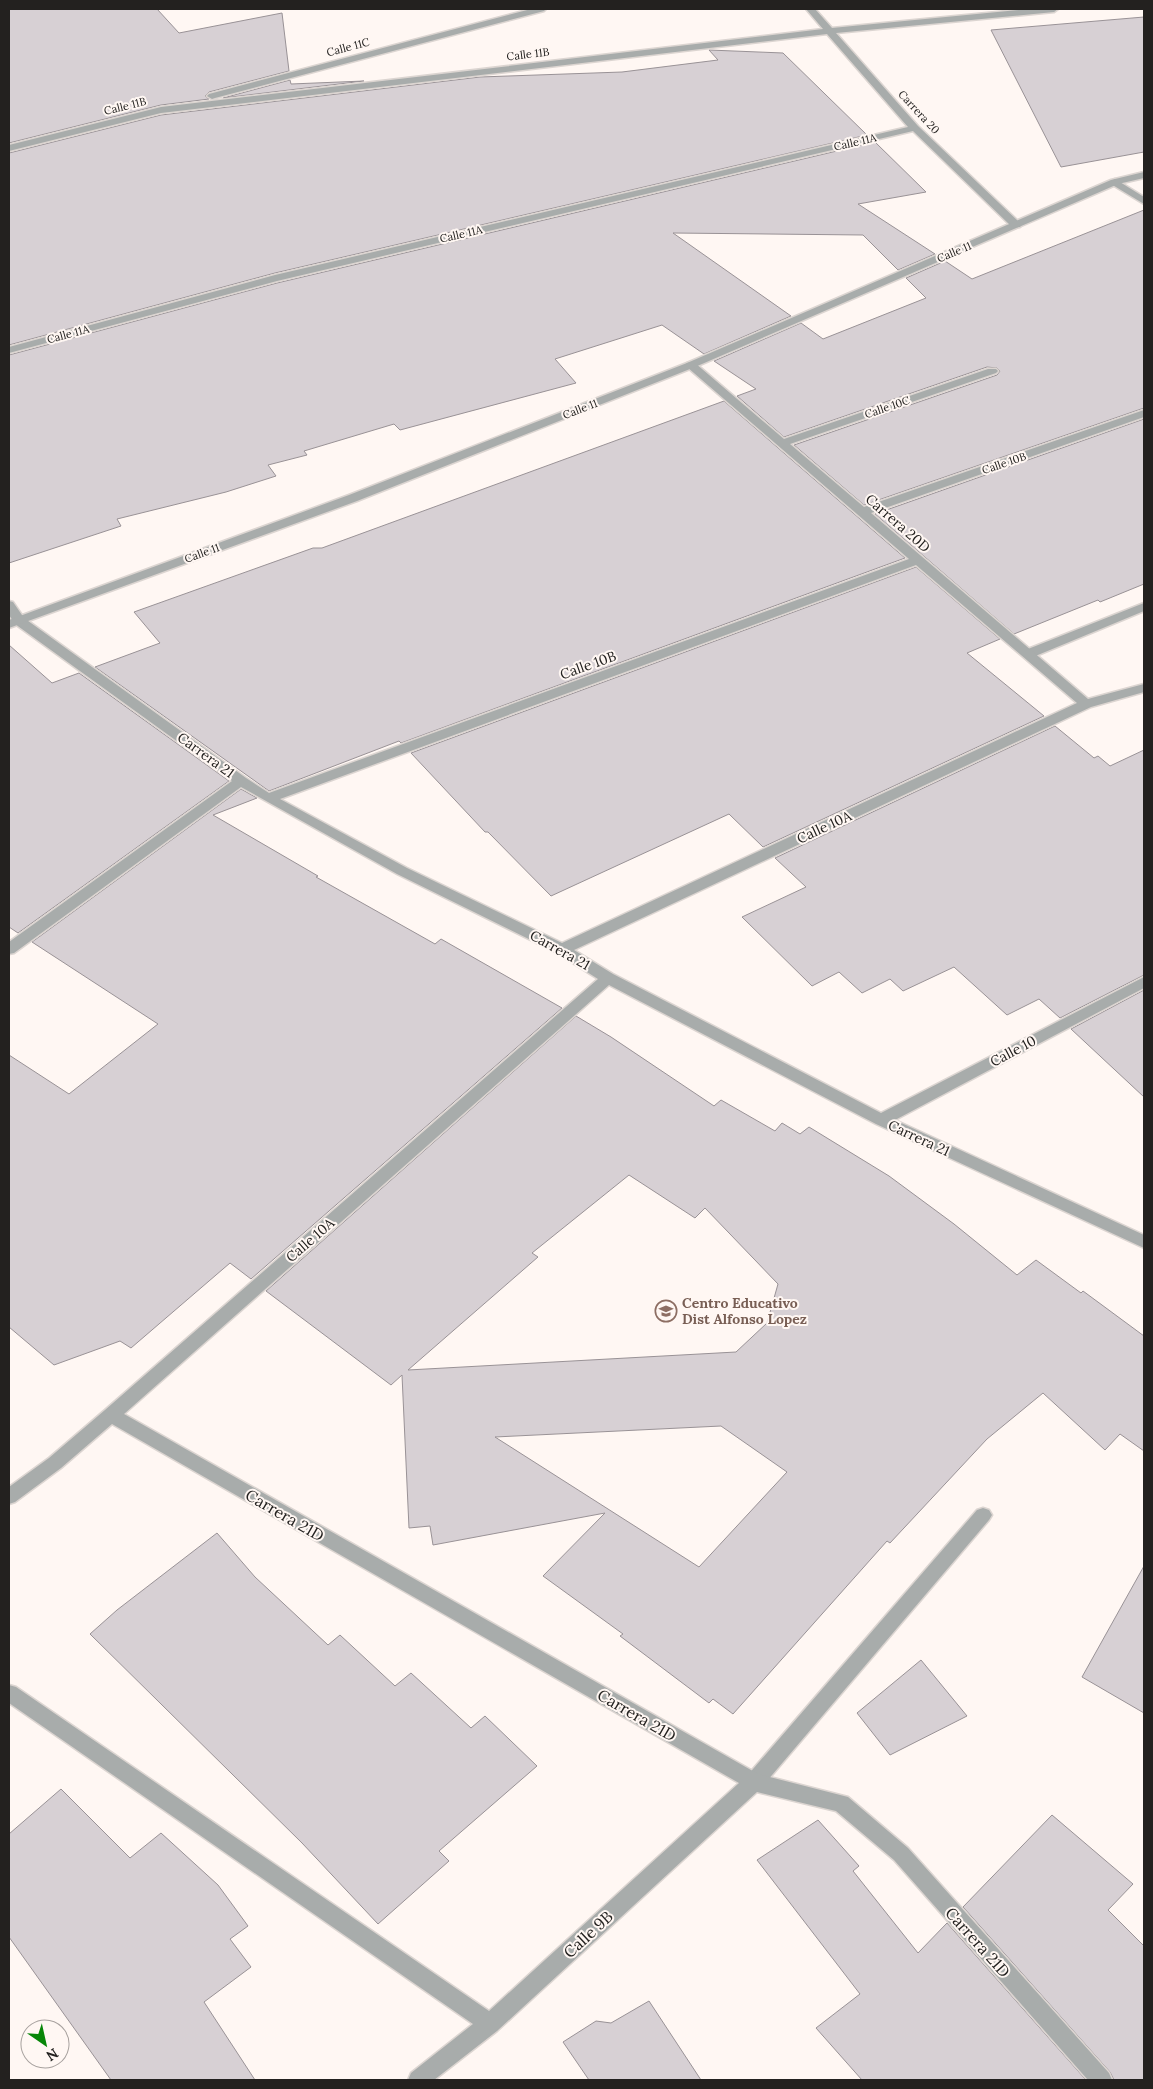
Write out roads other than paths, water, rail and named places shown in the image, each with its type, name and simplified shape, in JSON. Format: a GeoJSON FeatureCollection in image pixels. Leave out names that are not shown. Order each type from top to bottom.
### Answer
{"type":"FeatureCollection","features":[{"type":"Feature","properties":{"kind":"street","name":"Calle 11C"},"geometry":{"type":"LineString","coordinates":[[161,110],[541,9]]}},
{"type":"Feature","properties":{"kind":"street","name":"Carrera 20"},"geometry":{"type":"LineString","coordinates":[[810,9],[916,128],[1016,225]]}},
{"type":"Feature","properties":{"kind":"street","name":"Calle 11B"},"geometry":{"type":"LineString","coordinates":[[9,148],[161,110],[831,31],[1054,9]]}},
{"type":"Feature","properties":{"kind":"street","name":"Calle 11A"},"geometry":{"type":"LineString","coordinates":[[9,350],[275,278],[916,128]]}},
{"type":"Feature","properties":{"kind":"street","name":"Calle 11"},"geometry":{"type":"LineString","coordinates":[[14,622],[352,498],[691,365],[1115,182],[1144,175]]}},
{"type":"Feature","properties":{"kind":"street"},"geometry":{"type":"LineString","coordinates":[[1115,182],[1144,201]]}},
{"type":"Feature","properties":{"kind":"street","name":"Carrera 20D"},"geometry":{"type":"LineString","coordinates":[[691,365],[1086,704]]}},
{"type":"Feature","properties":{"kind":"street","name":"Calle 10C"},"geometry":{"type":"LineString","coordinates":[[782,443],[992,371]]}},
{"type":"Feature","properties":{"kind":"street","name":"Calle 10B"},"geometry":{"type":"LineString","coordinates":[[863,512],[1144,413]]}},
{"type":"Feature","properties":{"kind":"street","name":"Calle 10B"},"geometry":{"type":"LineString","coordinates":[[268,798],[918,560]]}},
{"type":"Feature","properties":{"kind":"street","name":"Carrera 21"},"geometry":{"type":"LineString","coordinates":[[9,605],[14,622],[268,798],[402,871],[562,949],[608,978],[881,1120],[1144,1242]]}},
{"type":"Feature","properties":{"kind":"street"},"geometry":{"type":"LineString","coordinates":[[1028,654],[1144,607]]}},
{"type":"Feature","properties":{"kind":"street","name":"Calle 10A"},"geometry":{"type":"LineString","coordinates":[[562,949],[1086,704],[1144,688]]}},
{"type":"Feature","properties":{"kind":"street"},"geometry":{"type":"LineString","coordinates":[[9,949],[241,781]]}},
{"type":"Feature","properties":{"kind":"street","name":"Calle 10A"},"geometry":{"type":"LineString","coordinates":[[9,1497],[55,1463],[608,978]]}},
{"type":"Feature","properties":{"kind":"street","name":"Calle 10"},"geometry":{"type":"LineString","coordinates":[[881,1120],[1144,982]]}},
{"type":"Feature","properties":{"kind":"street","name":"Carrera 21D"},"geometry":{"type":"LineString","coordinates":[[110,1415],[754,1782],[841,1803],[900,1854],[1102,2080]]}},
{"type":"Feature","properties":{"kind":"street","name":"Calle 9B"},"geometry":{"type":"LineString","coordinates":[[418,2080],[490,2024],[754,1782],[982,1515]]}},
{"type":"Feature","properties":{"kind":"street"},"geometry":{"type":"LineString","coordinates":[[9,1693],[490,2024]]}},
{"type":"Feature","properties":{"kind":"place","name":"Centro Educativo Dist Alfonso Lopez"},"geometry":{"type":"Point","coordinates":[666,1311]}}]}
